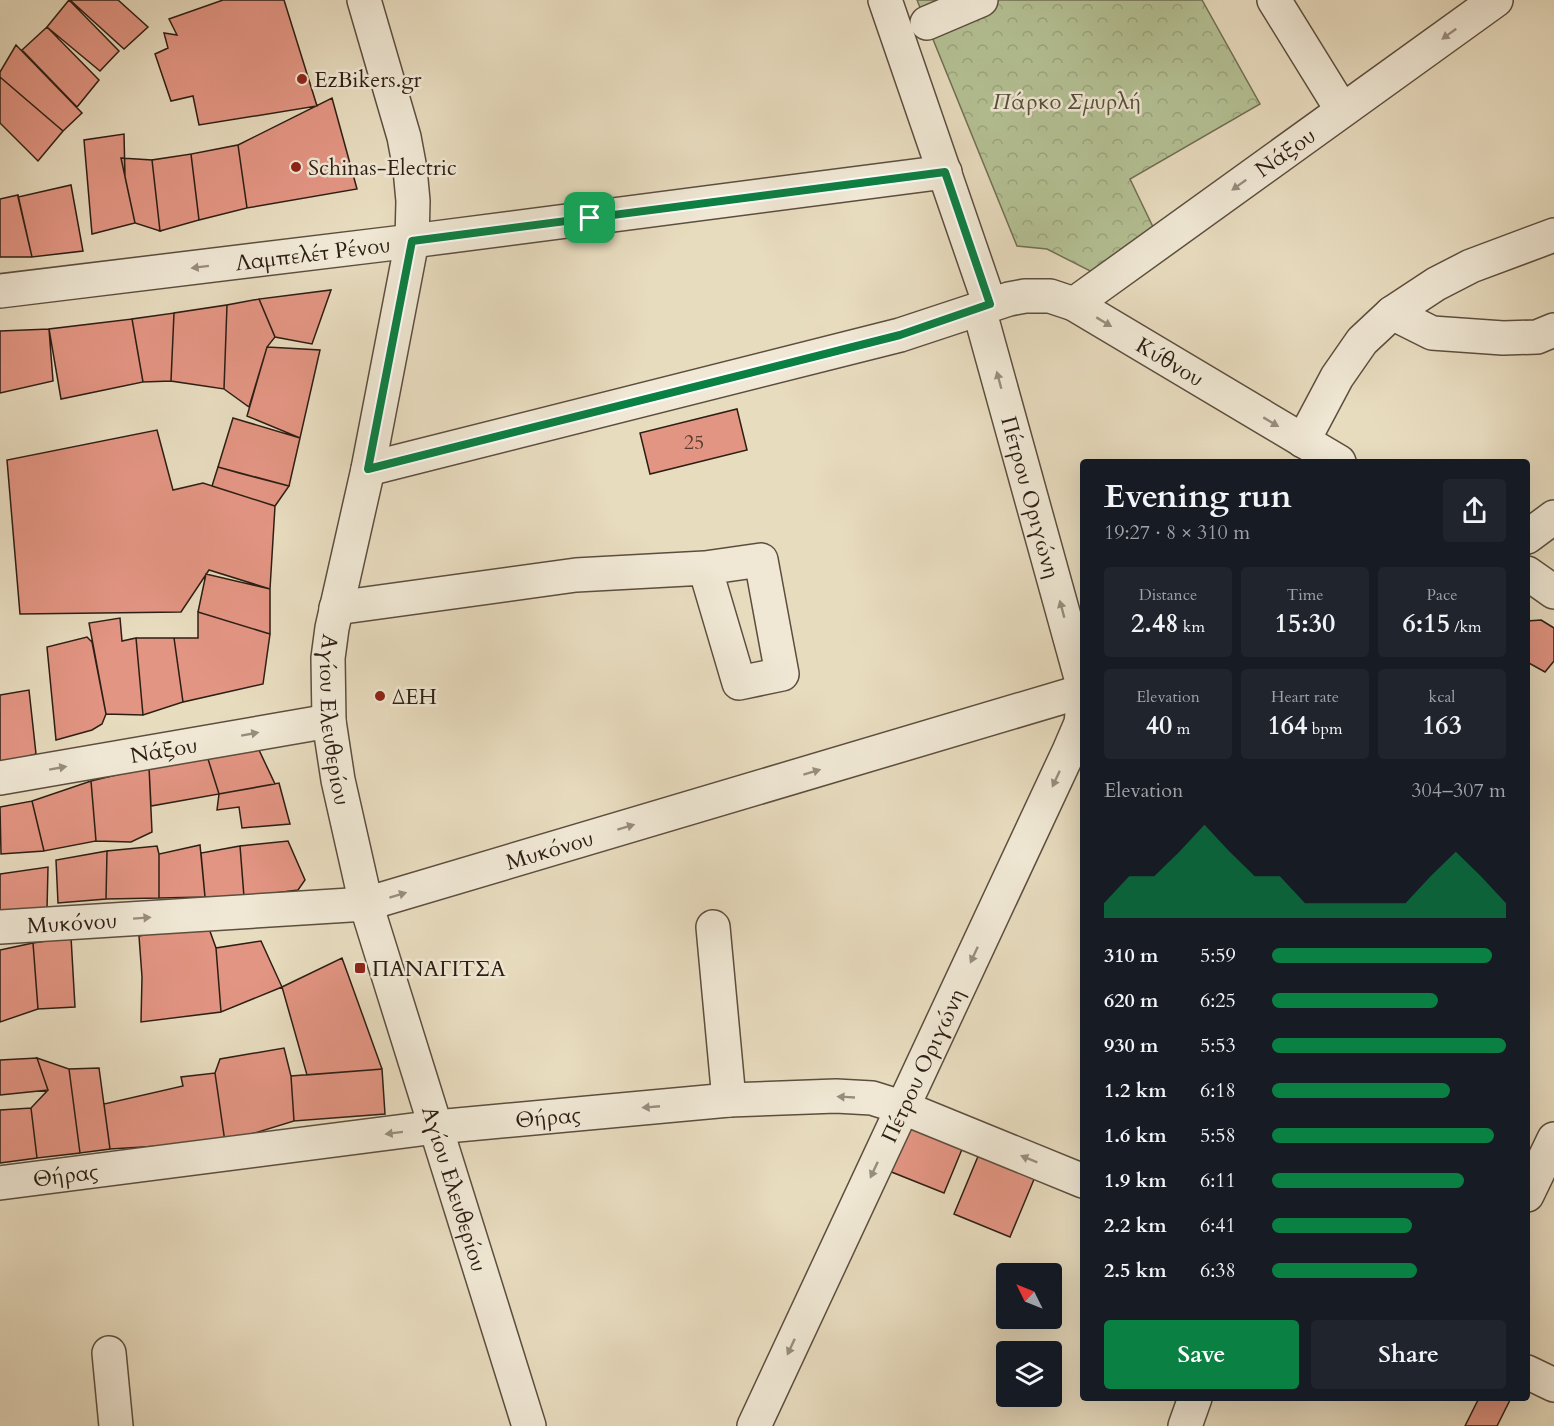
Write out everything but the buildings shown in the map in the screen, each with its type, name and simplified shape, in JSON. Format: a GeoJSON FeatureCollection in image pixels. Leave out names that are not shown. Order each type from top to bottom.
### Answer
{"type":"FeatureCollection","features":[{"type":"Feature","properties":{"kind":"street","name":"Αγίου Ελευθερίου"},"geometry":{"type":"LineString","coordinates":[[364,0],[404,137],[413,201],[412,241],[368,469],[332,628],[328,658],[329,721],[338,780],[366,904],[529,1426]]}},
{"type":"Feature","properties":{"kind":"street","name":"Πέτρου Οριγώνη"},"geometry":{"type":"LineString","coordinates":[[885,0],[945,172],[985,307],[1080,673]]}},
{"type":"Feature","properties":{"kind":"street"},"geometry":{"type":"LineString","coordinates":[[927,23],[981,0]]}},
{"type":"Feature","properties":{"kind":"street"},"geometry":{"type":"LineString","coordinates":[[1274,0],[1342,110]]}},
{"type":"Feature","properties":{"kind":"street","name":"Νάξου"},"geometry":{"type":"LineString","coordinates":[[1074,304],[1496,0]]}},
{"type":"Feature","properties":{"kind":"street","name":"Λαμπελέτ Ρένου"},"geometry":{"type":"LineString","coordinates":[[0,291],[412,241],[945,172]]}},
{"type":"Feature","properties":{"kind":"street"},"geometry":{"type":"LineString","coordinates":[[1303,441],[1337,377],[1362,341],[1392,313],[1437,284],[1471,266],[1554,236]]}},
{"type":"Feature","properties":{"kind":"street","name":"Κύθνου"},"geometry":{"type":"LineString","coordinates":[[985,307],[1009,299],[1033,295],[1050,296],[1074,304],[1334,459]]}},
{"type":"Feature","properties":{"kind":"street"},"geometry":{"type":"LineString","coordinates":[[368,469],[900,335],[985,307]]}},
{"type":"Feature","properties":{"kind":"street"},"geometry":{"type":"LineString","coordinates":[[1392,313],[1432,333],[1503,338],[1537,337],[1554,330]]}},
{"type":"Feature","properties":{"kind":"street"},"geometry":{"type":"LineString","coordinates":[[1530,535],[1554,517]]}},
{"type":"Feature","properties":{"kind":"street"},"geometry":{"type":"LineString","coordinates":[[336,608],[576,575],[705,568]]}},
{"type":"Feature","properties":{"kind":"street"},"geometry":{"type":"LineString","coordinates":[[1530,575],[1554,592]]}},
{"type":"Feature","properties":{"kind":"street","name":"Μυκόνου"},"geometry":{"type":"LineString","coordinates":[[0,927],[366,904],[1080,692]]}},
{"type":"Feature","properties":{"kind":"street","name":"Νάξου"},"geometry":{"type":"LineString","coordinates":[[0,778],[329,721]]}},
{"type":"Feature","properties":{"kind":"street","name":"Πέτρου Οριγώνη"},"geometry":{"type":"LineString","coordinates":[[754,1426],[1080,725]]}},
{"type":"Feature","properties":{"kind":"street"},"geometry":{"type":"LineString","coordinates":[[713,927],[729,1100]]}},
{"type":"Feature","properties":{"kind":"street","name":"Θήρας"},"geometry":{"type":"LineString","coordinates":[[0,1183],[436,1127],[729,1100],[836,1096],[872,1098],[904,1107],[1080,1180]]}},
{"type":"Feature","properties":{"kind":"street"},"geometry":{"type":"LineString","coordinates":[[1530,1189],[1554,1139]]}},
{"type":"Feature","properties":{"kind":"street"},"geometry":{"type":"LineString","coordinates":[[109,1353],[116,1426]]}},
{"type":"Feature","properties":{"kind":"street"},"geometry":{"type":"LineString","coordinates":[[1530,1373],[1554,1385]]}},
{"type":"Feature","properties":{"kind":"street"},"geometry":{"type":"LineString","coordinates":[[1185,1426],[1194,1401]]}},
{"type":"Feature","properties":{"kind":"green space","name":"Πάρκο Σµυρλή"},"geometry":{"type":"Polygon","coordinates":[[[917,0],[1202,0],[1260,104],[1130,179],[1154,229],[1092,272],[1047,249],[1017,246],[917,0]]]}},
{"type":"Feature","properties":{"kind":"place","name":"EzBikers.gr"},"geometry":{"type":"Point","coordinates":[302,79]}},
{"type":"Feature","properties":{"kind":"place","name":"Schinas-Electric"},"geometry":{"type":"Point","coordinates":[296,167]}},
{"type":"Feature","properties":{"kind":"place","name":"ΔΕΗ"},"geometry":{"type":"Point","coordinates":[380,696]}},
{"type":"Feature","properties":{"kind":"place","name":"ΠΑΝΑΓΙΤΣΑ"},"geometry":{"type":"Point","coordinates":[360,968]}},
{"type":"Feature","properties":{"kind":"route"},"geometry":{"type":"LineString","coordinates":[[945,172],[990,304],[900,335],[368,469],[412,241],[590,218],[945,172]]}}]}
